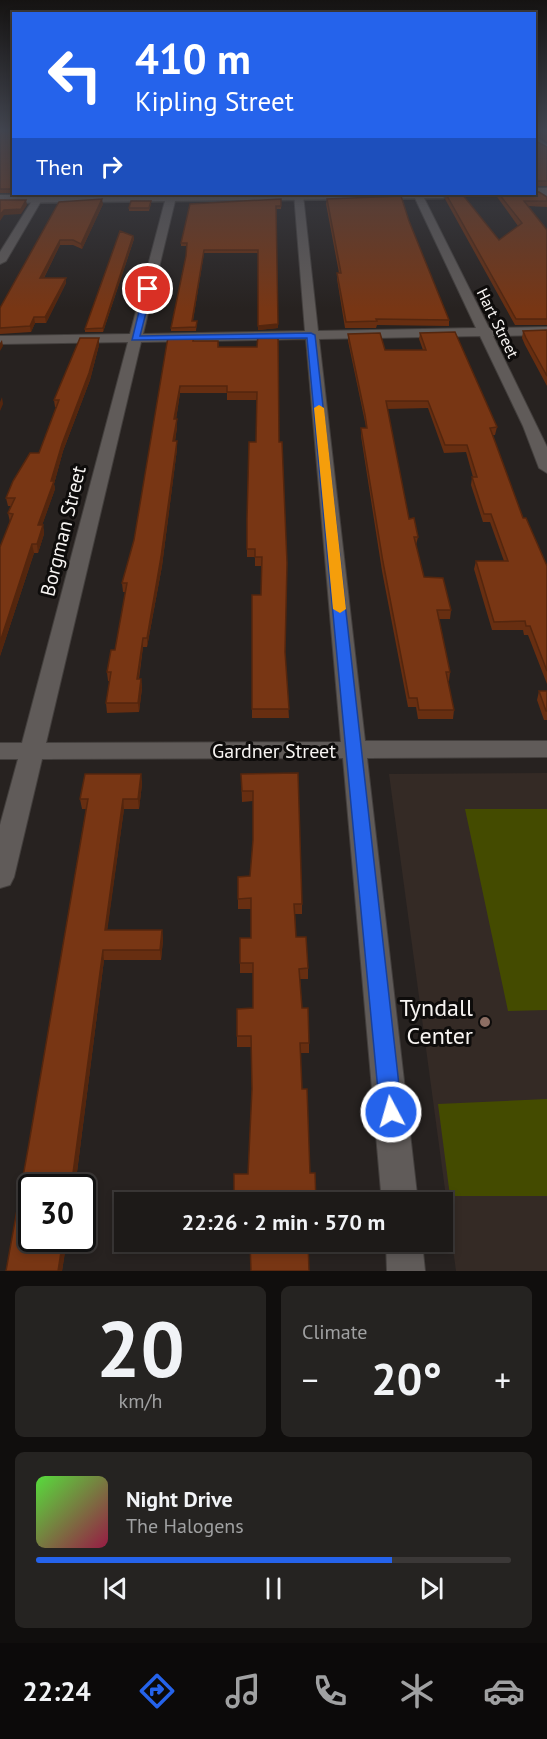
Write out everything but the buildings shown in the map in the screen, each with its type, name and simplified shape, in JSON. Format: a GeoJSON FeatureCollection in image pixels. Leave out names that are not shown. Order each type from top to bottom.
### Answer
{"type":"FeatureCollection","features":[{"type":"Feature","properties":{"kind":"main road"},"geometry":{"type":"LineString","coordinates":[[0,199],[64,196],[298,195]]}},
{"type":"Feature","properties":{"kind":"street"},"geometry":{"type":"LineString","coordinates":[[298,195],[399,1192]]}},
{"type":"Feature","properties":{"kind":"street","name":"Hart Street"},"geometry":{"type":"LineString","coordinates":[[417,195],[538,440],[547,468]]}},
{"type":"Feature","properties":{"kind":"street","name":"Borgman Street"},"geometry":{"type":"LineString","coordinates":[[0,877],[171,197]]}},
{"type":"Feature","properties":{"kind":"street"},"geometry":{"type":"LineString","coordinates":[[0,261],[38,198]]}},
{"type":"Feature","properties":{"kind":"street"},"geometry":{"type":"LineString","coordinates":[[0,340],[547,332]]}},
{"type":"Feature","properties":{"kind":"street","name":"Gardner Street"},"geometry":{"type":"LineString","coordinates":[[0,751],[547,749]]}},
{"type":"Feature","properties":{"kind":"street"},"geometry":{"type":"LineString","coordinates":[[405,1252],[406,1271]]}},
{"type":"Feature","properties":{"kind":"shaded area","name":"Tyndall Center"},"geometry":{"type":"Polygon","coordinates":[[[547,773],[547,1271],[456,1271],[453,1249],[453,1192],[445,1192],[389,774],[547,773]]]}},
{"type":"Feature","properties":{"kind":"green space"},"geometry":{"type":"Polygon","coordinates":[[[465,809],[547,809],[547,1010],[508,1011],[465,809]]]}},
{"type":"Feature","properties":{"kind":"green space"},"geometry":{"type":"Polygon","coordinates":[[[547,1099],[547,1196],[453,1196],[453,1192],[449,1192],[438,1104],[547,1099]]]}},
{"type":"Feature","properties":{"kind":"slow traffic"},"geometry":{"type":"LineString","coordinates":[[319,408],[340,609]]}},
{"type":"Feature","properties":{"kind":"place","name":"Tyndall Center"},"geometry":{"type":"Point","coordinates":[485,1022]}},
{"type":"Feature","properties":{"kind":"route"},"geometry":{"type":"LineString","coordinates":[[148,289],[135,338],[311,335],[391,1112]]}}]}
